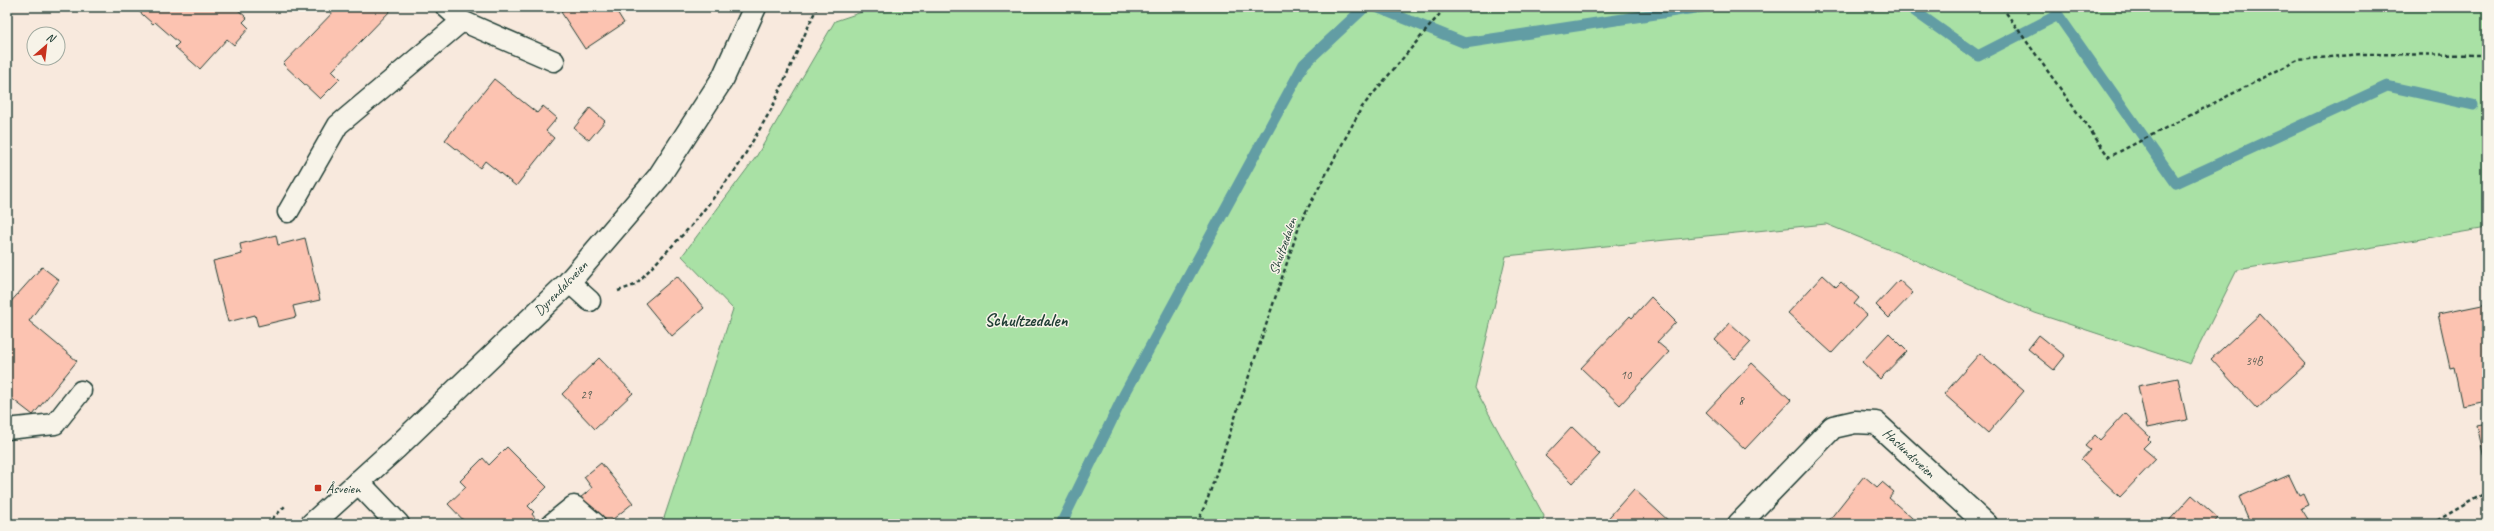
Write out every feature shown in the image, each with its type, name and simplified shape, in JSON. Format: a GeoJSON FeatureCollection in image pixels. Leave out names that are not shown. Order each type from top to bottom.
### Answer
{"type":"FeatureCollection","features":[{"type":"Feature","properties":{"kind":"main road","name":"Dyrendalsveien"},"geometry":{"type":"LineString","coordinates":[[312,524],[569,282],[658,178],[723,78],[755,7]]}},
{"type":"Feature","properties":{"kind":"main road","name":"Haslundsveien"},"geometry":{"type":"LineString","coordinates":[[1739,524],[1833,427],[1855,422],[1876,423],[1986,524]]}},
{"type":"Feature","properties":{"kind":"main road"},"geometry":{"type":"LineString","coordinates":[[358,482],[398,524]]}},
{"type":"Feature","properties":{"kind":"main road"},"geometry":{"type":"LineString","coordinates":[[553,524],[574,507],[594,524]]}},
{"type":"Feature","properties":{"kind":"lane"},"geometry":{"type":"LineString","coordinates":[[446,7],[462,21],[554,61]]}},
{"type":"Feature","properties":{"kind":"lane"},"geometry":{"type":"LineString","coordinates":[[288,212],[338,125],[462,21]]}},
{"type":"Feature","properties":{"kind":"lane"},"geometry":{"type":"LineString","coordinates":[[569,282],[590,300]]}},
{"type":"Feature","properties":{"kind":"lane"},"geometry":{"type":"LineString","coordinates":[[7,429],[55,424],[81,391]]}},
{"type":"Feature","properties":{"kind":"path"},"geometry":{"type":"LineString","coordinates":[[590,300],[635,285],[692,226],[737,168],[772,108],[817,7]]}},
{"type":"Feature","properties":{"kind":"path","name":"Shultzedalen"},"geometry":{"type":"LineString","coordinates":[[1197,524],[1208,498],[1301,221],[1362,107],[1444,9],[1448,7]]}},
{"type":"Feature","properties":{"kind":"path"},"geometry":{"type":"LineString","coordinates":[[2002,7],[2109,157],[2298,60],[2362,54],[2487,55]]}},
{"type":"Feature","properties":{"kind":"path"},"geometry":{"type":"LineString","coordinates":[[2431,524],[2487,492]]}},
{"type":"Feature","properties":{"kind":"green space"},"geometry":{"type":"Polygon","coordinates":[[[877,7],[2487,7],[2487,228],[2237,270],[2190,364],[2035,313],[1912,259],[1826,224],[1506,256],[1475,388],[1544,516],[1542,524],[662,524],[733,309],[682,256],[756,157],[835,21],[877,7]]]}},
{"type":"Feature","properties":{"kind":"building"},"geometry":{"type":"Polygon","coordinates":[[[134,7],[235,7],[247,18],[243,22],[249,28],[234,45],[227,39],[200,69],[175,47],[179,43],[155,22],[153,24],[134,7]]]}},
{"type":"Feature","properties":{"kind":"building"},"geometry":{"type":"Polygon","coordinates":[[[338,7],[394,7],[332,71],[340,79],[320,99],[283,64],[338,7]]]}},
{"type":"Feature","properties":{"kind":"building"},"geometry":{"type":"Polygon","coordinates":[[[568,7],[614,7],[624,23],[585,49],[561,12],[568,7]]]}},
{"type":"Feature","properties":{"kind":"building"},"geometry":{"type":"Polygon","coordinates":[[[494,79],[537,113],[543,106],[557,118],[546,131],[554,138],[516,186],[485,161],[480,168],[445,140],[494,79]]]}},
{"type":"Feature","properties":{"kind":"building"},"geometry":{"type":"Polygon","coordinates":[[[590,108],[605,121],[589,140],[574,128],[590,108]]]}},
{"type":"Feature","properties":{"kind":"building"},"geometry":{"type":"Polygon","coordinates":[[[276,235],[278,245],[305,238],[320,300],[293,306],[296,317],[258,326],[255,315],[228,322],[213,261],[242,254],[240,244],[276,235]]]}},
{"type":"Feature","properties":{"kind":"building"},"geometry":{"type":"Polygon","coordinates":[[[42,267],[59,280],[29,321],[77,361],[33,415],[11,398],[7,403],[7,306],[42,267]]]}},
{"type":"Feature","properties":{"kind":"building"},"geometry":{"type":"Polygon","coordinates":[[[1823,275],[1836,287],[1841,282],[1859,298],[1854,304],[1867,315],[1832,353],[1788,313],[1823,275]]]}},
{"type":"Feature","properties":{"kind":"building"},"geometry":{"type":"Polygon","coordinates":[[[677,276],[704,308],[672,336],[645,303],[677,276]]]}},
{"type":"Feature","properties":{"kind":"building"},"geometry":{"type":"Polygon","coordinates":[[[1899,280],[1913,293],[1889,318],[1876,305],[1899,280]]]}},
{"type":"Feature","properties":{"kind":"building"},"geometry":{"type":"Polygon","coordinates":[[[1651,297],[1676,322],[1657,342],[1669,352],[1620,405],[1581,368],[1630,316],[1632,318],[1651,297]]]}},
{"type":"Feature","properties":{"kind":"building"},"geometry":{"type":"Polygon","coordinates":[[[2487,304],[2487,401],[2462,406],[2454,367],[2450,368],[2438,314],[2487,304]]]}},
{"type":"Feature","properties":{"kind":"building"},"geometry":{"type":"Polygon","coordinates":[[[2260,314],[2306,364],[2257,409],[2211,359],[2260,314]]]}},
{"type":"Feature","properties":{"kind":"building"},"geometry":{"type":"Polygon","coordinates":[[[1730,323],[1751,342],[1735,359],[1715,340],[1730,323]]]}},
{"type":"Feature","properties":{"kind":"building"},"geometry":{"type":"Polygon","coordinates":[[[1889,333],[1907,351],[1880,379],[1862,362],[1889,333]]]}},
{"type":"Feature","properties":{"kind":"building"},"geometry":{"type":"Polygon","coordinates":[[[2039,335],[2065,356],[2054,370],[2028,349],[2039,335]]]}},
{"type":"Feature","properties":{"kind":"building"},"geometry":{"type":"Polygon","coordinates":[[[1980,353],[2024,391],[1988,433],[1944,394],[1980,353]]]}},
{"type":"Feature","properties":{"kind":"building"},"geometry":{"type":"Polygon","coordinates":[[[599,358],[633,393],[595,429],[562,394],[599,358]]]}},
{"type":"Feature","properties":{"kind":"building"},"geometry":{"type":"Polygon","coordinates":[[[1752,363],[1791,400],[1745,449],[1706,412],[1752,363]]]}},
{"type":"Feature","properties":{"kind":"building"},"geometry":{"type":"Polygon","coordinates":[[[2178,378],[2187,420],[2147,428],[2138,386],[2178,378]]]}},
{"type":"Feature","properties":{"kind":"building"},"geometry":{"type":"Polygon","coordinates":[[[2125,413],[2150,437],[2148,439],[2150,441],[2143,448],[2156,459],[2120,497],[2081,460],[2090,450],[2085,446],[2095,435],[2100,440],[2125,413]]]}},
{"type":"Feature","properties":{"kind":"building"},"geometry":{"type":"Polygon","coordinates":[[[2487,423],[2487,471],[2477,425],[2487,423]]]}},
{"type":"Feature","properties":{"kind":"building"},"geometry":{"type":"Polygon","coordinates":[[[1572,427],[1600,454],[1573,483],[1545,456],[1572,427]]]}},
{"type":"Feature","properties":{"kind":"building"},"geometry":{"type":"Polygon","coordinates":[[[507,447],[547,487],[528,506],[534,512],[532,514],[535,518],[529,524],[467,524],[448,504],[466,487],[460,481],[483,458],[489,465],[507,447]]]}},
{"type":"Feature","properties":{"kind":"building"},"geometry":{"type":"Polygon","coordinates":[[[601,463],[633,503],[607,524],[601,524],[580,498],[592,488],[584,477],[601,463]]]}},
{"type":"Feature","properties":{"kind":"building"},"geometry":{"type":"Polygon","coordinates":[[[2289,475],[2299,496],[2303,494],[2308,505],[2301,508],[2311,524],[2253,524],[2251,519],[2249,520],[2239,497],[2289,475]]]}},
{"type":"Feature","properties":{"kind":"building"},"geometry":{"type":"Polygon","coordinates":[[[1864,476],[1877,487],[1882,482],[1894,492],[1889,498],[1919,524],[1826,524],[1864,476]]]}},
{"type":"Feature","properties":{"kind":"building"},"geometry":{"type":"Polygon","coordinates":[[[1634,489],[1672,524],[1603,524],[1634,489]]]}},
{"type":"Feature","properties":{"kind":"building"},"geometry":{"type":"Polygon","coordinates":[[[2192,495],[2218,518],[2213,524],[2166,524],[2192,495]]]}},
{"type":"Feature","properties":{"kind":"waterway"},"geometry":{"type":"LineString","coordinates":[[1061,524],[1124,395],[1304,64],[1365,7]]}},
{"type":"Feature","properties":{"kind":"waterway"},"geometry":{"type":"LineString","coordinates":[[1376,7],[1465,43],[1702,7]]}},
{"type":"Feature","properties":{"kind":"waterway"},"geometry":{"type":"LineString","coordinates":[[1909,7],[1978,56],[2058,15],[2176,183],[2387,86],[2473,105]]}},
{"type":"Feature","properties":{"kind":"place","name":"Åsveien"},"geometry":{"type":"Point","coordinates":[318,488]}},
{"type":"Feature","properties":{"kind":"district","name":"Schultzedalen"},"geometry":{"type":"Point","coordinates":[1026,320]}}]}
